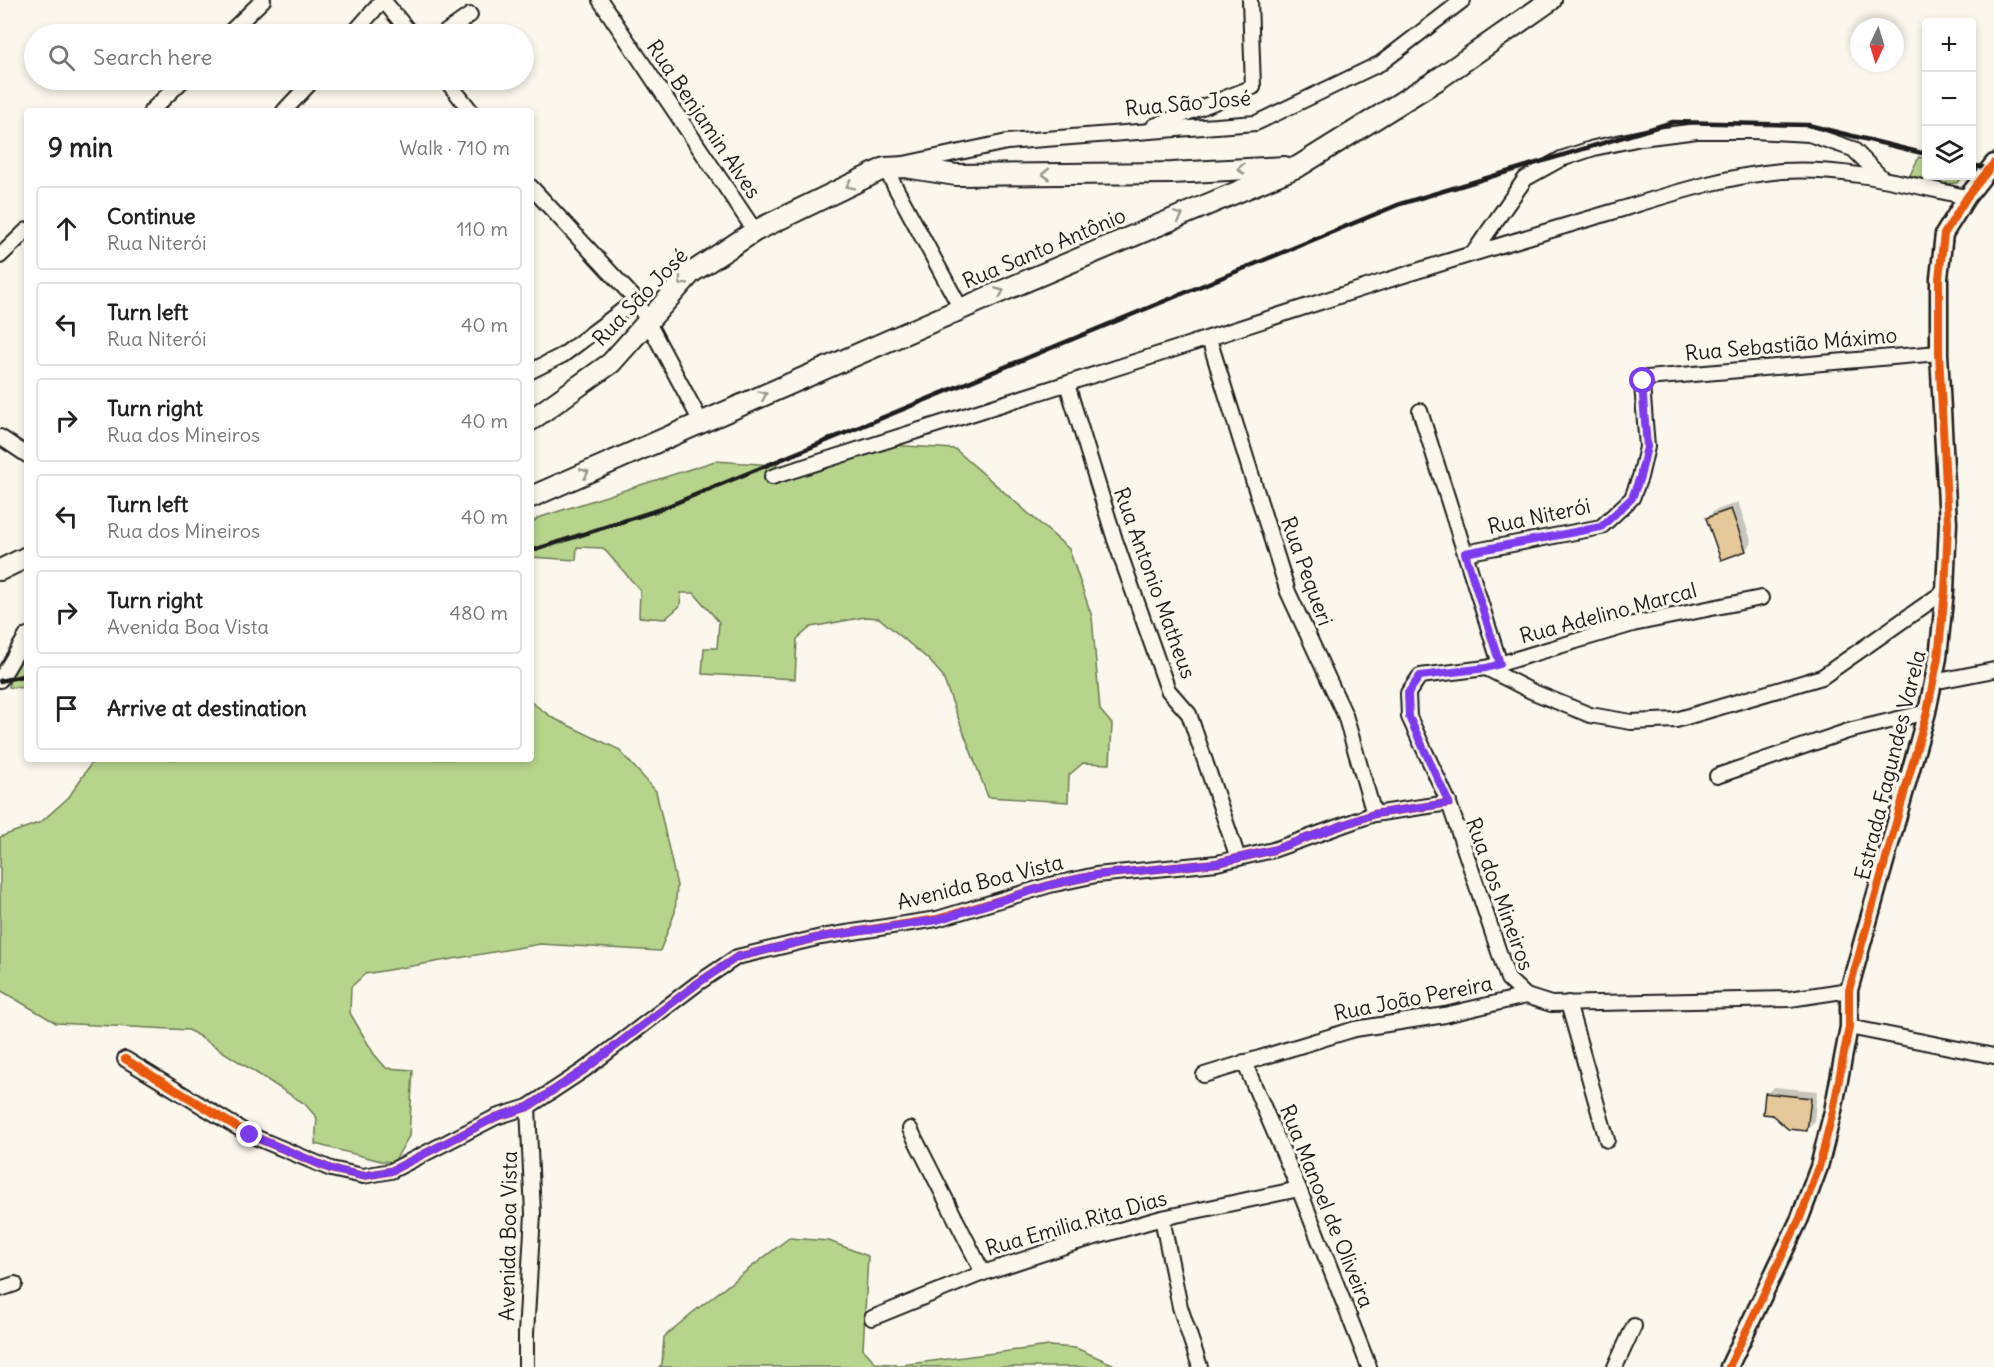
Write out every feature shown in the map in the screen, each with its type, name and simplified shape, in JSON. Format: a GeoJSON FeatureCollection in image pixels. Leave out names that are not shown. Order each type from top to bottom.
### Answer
{"type":"FeatureCollection","features":[{"type":"Feature","properties":{"kind":"main road","name":"Rua Santo Antônio"},"geometry":{"type":"LineString","coordinates":[[534,496],[961,309],[1299,166],[1437,80],[1551,0]]}},
{"type":"Feature","properties":{"kind":"main road","name":"Rua São José"},"geometry":{"type":"LineString","coordinates":[[534,418],[611,363],[691,273],[755,231],[885,168],[905,167],[956,175],[1172,174],[1299,166]]}},
{"type":"Feature","properties":{"kind":"main road"},"geometry":{"type":"LineString","coordinates":[[0,570],[24,558]]}},
{"type":"Feature","properties":{"kind":"street"},"geometry":{"type":"LineString","coordinates":[[238,24],[263,0]]}},
{"type":"Feature","properties":{"kind":"street"},"geometry":{"type":"LineString","coordinates":[[362,24],[383,0],[403,24]]}},
{"type":"Feature","properties":{"kind":"street","name":"Rua Benjamin Alves"},"geometry":{"type":"LineString","coordinates":[[600,0],[755,231]]}},
{"type":"Feature","properties":{"kind":"street"},"geometry":{"type":"LineString","coordinates":[[1140,132],[1253,87],[1250,0]]}},
{"type":"Feature","properties":{"kind":"street","name":"Rua São José"},"geometry":{"type":"LineString","coordinates":[[885,168],[1007,142],[1256,123],[1381,63],[1463,0]]}},
{"type":"Feature","properties":{"kind":"street"},"geometry":{"type":"LineString","coordinates":[[458,24],[470,15]]}},
{"type":"Feature","properties":{"kind":"street"},"geometry":{"type":"LineString","coordinates":[[155,108],[173,90]]}},
{"type":"Feature","properties":{"kind":"street"},"geometry":{"type":"LineString","coordinates":[[287,108],[304,90]]}},
{"type":"Feature","properties":{"kind":"street"},"geometry":{"type":"LineString","coordinates":[[454,90],[469,108]]}},
{"type":"Feature","properties":{"kind":"street"},"geometry":{"type":"LineString","coordinates":[[1474,252],[1525,179],[1561,159],[1594,148],[1641,138],[1697,131],[1752,130],[1809,135],[1853,149],[1883,179]]}},
{"type":"Feature","properties":{"kind":"street","name":"Estrada Fagundes Varela"},"geometry":{"type":"LineString","coordinates":[[1728,1367],[1800,1218],[1819,1167],[1833,1111],[1849,1028],[1849,990],[1927,712],[1938,658],[1946,591],[1948,523],[1939,353],[1939,278],[1944,234],[1967,197],[1994,163]]}},
{"type":"Feature","properties":{"kind":"street"},"geometry":{"type":"LineString","coordinates":[[885,168],[961,309]]}},
{"type":"Feature","properties":{"kind":"street"},"geometry":{"type":"LineString","coordinates":[[772,477],[1209,339],[1474,252],[1721,181],[1782,171],[1834,171],[1967,197]]}},
{"type":"Feature","properties":{"kind":"street"},"geometry":{"type":"LineString","coordinates":[[534,190],[636,300],[701,422]]}},
{"type":"Feature","properties":{"kind":"street"},"geometry":{"type":"LineString","coordinates":[[0,256],[24,233]]}},
{"type":"Feature","properties":{"kind":"street","name":"Rua São José"},"geometry":{"type":"LineString","coordinates":[[534,370],[563,355],[636,300]]}},
{"type":"Feature","properties":{"kind":"street","name":"Rua Pequeri"},"geometry":{"type":"LineString","coordinates":[[1209,339],[1288,592],[1345,714],[1374,814]]}},
{"type":"Feature","properties":{"kind":"street","name":"Rua Sebastião Máximo"},"geometry":{"type":"LineString","coordinates":[[1647,378],[1939,353]]}},
{"type":"Feature","properties":{"kind":"street","name":"Rua Niterói"},"geometry":{"type":"LineString","coordinates":[[1465,553],[1601,527],[1632,498],[1647,447],[1642,385],[1647,378]]}},
{"type":"Feature","properties":{"kind":"street","name":"Rua Antonio Matheus"},"geometry":{"type":"LineString","coordinates":[[1067,384],[1115,540],[1164,679],[1168,690],[1189,714],[1238,858]]}},
{"type":"Feature","properties":{"kind":"street","name":"Rua Niterói"},"geometry":{"type":"LineString","coordinates":[[1420,411],[1465,553],[1493,666]]}},
{"type":"Feature","properties":{"kind":"street"},"geometry":{"type":"LineString","coordinates":[[0,437],[24,453]]}},
{"type":"Feature","properties":{"kind":"street"},"geometry":{"type":"LineString","coordinates":[[1493,666],[1531,691],[1590,715],[1631,722],[1676,720],[1822,677],[1946,591]]}},
{"type":"Feature","properties":{"kind":"street","name":"Rua Adelino Marcal"},"geometry":{"type":"LineString","coordinates":[[1493,666],[1633,624],[1761,598]]}},
{"type":"Feature","properties":{"kind":"street"},"geometry":{"type":"LineString","coordinates":[[0,680],[24,640]]}},
{"type":"Feature","properties":{"kind":"street","name":"Rua dos Mineiros"},"geometry":{"type":"LineString","coordinates":[[1493,666],[1420,676],[1408,693],[1409,717],[1449,803],[1508,979],[1526,996]]}},
{"type":"Feature","properties":{"kind":"street"},"geometry":{"type":"LineString","coordinates":[[1933,682],[1994,670]]}},
{"type":"Feature","properties":{"kind":"street"},"geometry":{"type":"LineString","coordinates":[[1717,776],[1848,731],[1927,712]]}},
{"type":"Feature","properties":{"kind":"street","name":"Avenida Boa Vista"},"geometry":{"type":"LineString","coordinates":[[125,1059],[250,1135],[331,1169],[363,1176],[391,1171],[496,1117],[528,1107],[584,1070],[698,983],[737,957],[821,937],[937,920],[1050,885],[1096,875],[1217,863],[1273,850],[1374,814],[1449,803]]}},
{"type":"Feature","properties":{"kind":"street","name":"Rua João Pereira"},"geometry":{"type":"LineString","coordinates":[[1204,1075],[1355,1029],[1445,1015],[1526,996],[1551,1004],[1790,999],[1849,990]]}},
{"type":"Feature","properties":{"kind":"street"},"geometry":{"type":"LineString","coordinates":[[1568,1003],[1607,1140]]}},
{"type":"Feature","properties":{"kind":"street"},"geometry":{"type":"LineString","coordinates":[[1849,1028],[1994,1056]]}},
{"type":"Feature","properties":{"kind":"street","name":"Rua Manoel de Oliveira"},"geometry":{"type":"LineString","coordinates":[[1244,1062],[1299,1189],[1369,1367]]}},
{"type":"Feature","properties":{"kind":"street","name":"Avenida Boa Vista"},"geometry":{"type":"LineString","coordinates":[[526,1367],[533,1214],[528,1107]]}},
{"type":"Feature","properties":{"kind":"street"},"geometry":{"type":"LineString","coordinates":[[910,1130],[983,1273]]}},
{"type":"Feature","properties":{"kind":"street","name":"Rua Emilia Rita Dias"},"geometry":{"type":"LineString","coordinates":[[872,1318],[983,1273],[1074,1243],[1162,1218],[1299,1189]]}},
{"type":"Feature","properties":{"kind":"street"},"geometry":{"type":"LineString","coordinates":[[1162,1218],[1180,1307],[1200,1367]]}},
{"type":"Feature","properties":{"kind":"street"},"geometry":{"type":"LineString","coordinates":[[0,1288],[15,1284]]}},
{"type":"Feature","properties":{"kind":"street"},"geometry":{"type":"LineString","coordinates":[[1616,1367],[1634,1326]]}},
{"type":"Feature","properties":{"kind":"green space"},"geometry":{"type":"Polygon","coordinates":[[[1919,157],[1922,158],[1922,179],[1910,175],[1919,157]]]}},
{"type":"Feature","properties":{"kind":"green space"},"geometry":{"type":"Polygon","coordinates":[[[1926,180],[1959,180],[1957,183],[1939,184],[1926,180]]]}},
{"type":"Feature","properties":{"kind":"green space"},"geometry":{"type":"Polygon","coordinates":[[[889,445],[955,449],[1069,549],[1092,617],[1100,710],[1112,724],[1110,764],[1083,763],[1069,775],[1068,802],[988,797],[942,675],[929,660],[879,618],[865,617],[811,627],[797,639],[795,679],[702,674],[704,648],[717,648],[719,622],[694,593],[681,593],[680,606],[665,619],[639,617],[640,590],[603,548],[577,547],[576,560],[534,557],[534,521],[538,518],[715,461],[821,468],[889,445]]]}},
{"type":"Feature","properties":{"kind":"green space"},"geometry":{"type":"Polygon","coordinates":[[[24,654],[24,688],[9,687],[10,660],[24,654]]]}},
{"type":"Feature","properties":{"kind":"green space"},"geometry":{"type":"Polygon","coordinates":[[[534,704],[553,718],[618,749],[656,791],[677,886],[675,912],[660,951],[540,944],[365,974],[351,987],[350,1013],[374,1054],[386,1068],[413,1070],[409,1136],[394,1162],[381,1161],[315,1144],[317,1118],[305,1104],[189,1030],[56,1023],[0,990],[0,837],[41,822],[69,797],[92,762],[534,762],[534,704]]]}},
{"type":"Feature","properties":{"kind":"green space"},"geometry":{"type":"Polygon","coordinates":[[[789,1238],[829,1241],[868,1256],[863,1349],[876,1363],[902,1365],[1049,1346],[1076,1348],[1119,1367],[659,1367],[662,1364],[664,1337],[789,1238]]]}},
{"type":"Feature","properties":{"kind":"building"},"geometry":{"type":"Polygon","coordinates":[[[1731,509],[1746,551],[1721,560],[1706,518],[1731,509]]]}},
{"type":"Feature","properties":{"kind":"building"},"geometry":{"type":"Polygon","coordinates":[[[1765,1093],[1811,1098],[1807,1131],[1788,1129],[1772,1115],[1763,1114],[1765,1093]]]}},
{"type":"Feature","properties":{"kind":"railway"},"geometry":{"type":"LineString","coordinates":[[534,550],[661,509],[1400,204],[1673,122],[1808,125],[1922,153]]}},
{"type":"Feature","properties":{"kind":"railway"},"geometry":{"type":"LineString","coordinates":[[1976,166],[1994,170]]}},
{"type":"Feature","properties":{"kind":"railway"},"geometry":{"type":"LineString","coordinates":[[0,681],[24,676]]}},
{"type":"Feature","properties":{"kind":"cycle path"},"geometry":{"type":"LineString","coordinates":[[1729,1367],[1800,1218],[1819,1167],[1833,1111],[1849,1027],[1849,990],[1927,712],[1938,658],[1945,591],[1948,523],[1939,353],[1939,278],[1944,234],[1967,197],[1994,163]]}},
{"type":"Feature","properties":{"kind":"cycle path"},"geometry":{"type":"LineString","coordinates":[[125,1059],[250,1135],[331,1169],[363,1176],[391,1171],[496,1117],[528,1107],[584,1070],[698,983],[737,957],[821,937],[937,919],[1050,885],[1096,875],[1217,863],[1273,850],[1374,814],[1449,803]]}},
{"type":"Feature","properties":{"kind":"route"},"geometry":{"type":"LineString","coordinates":[[250,1135],[331,1169],[363,1176],[391,1171],[496,1117],[528,1107],[584,1070],[698,983],[737,957],[821,937],[937,920],[1050,885],[1096,875],[1217,863],[1273,850],[1374,814],[1449,803],[1409,717],[1408,693],[1420,676],[1486,668],[1500,664],[1465,553],[1601,527],[1632,498],[1647,447],[1643,381]]}}]}
